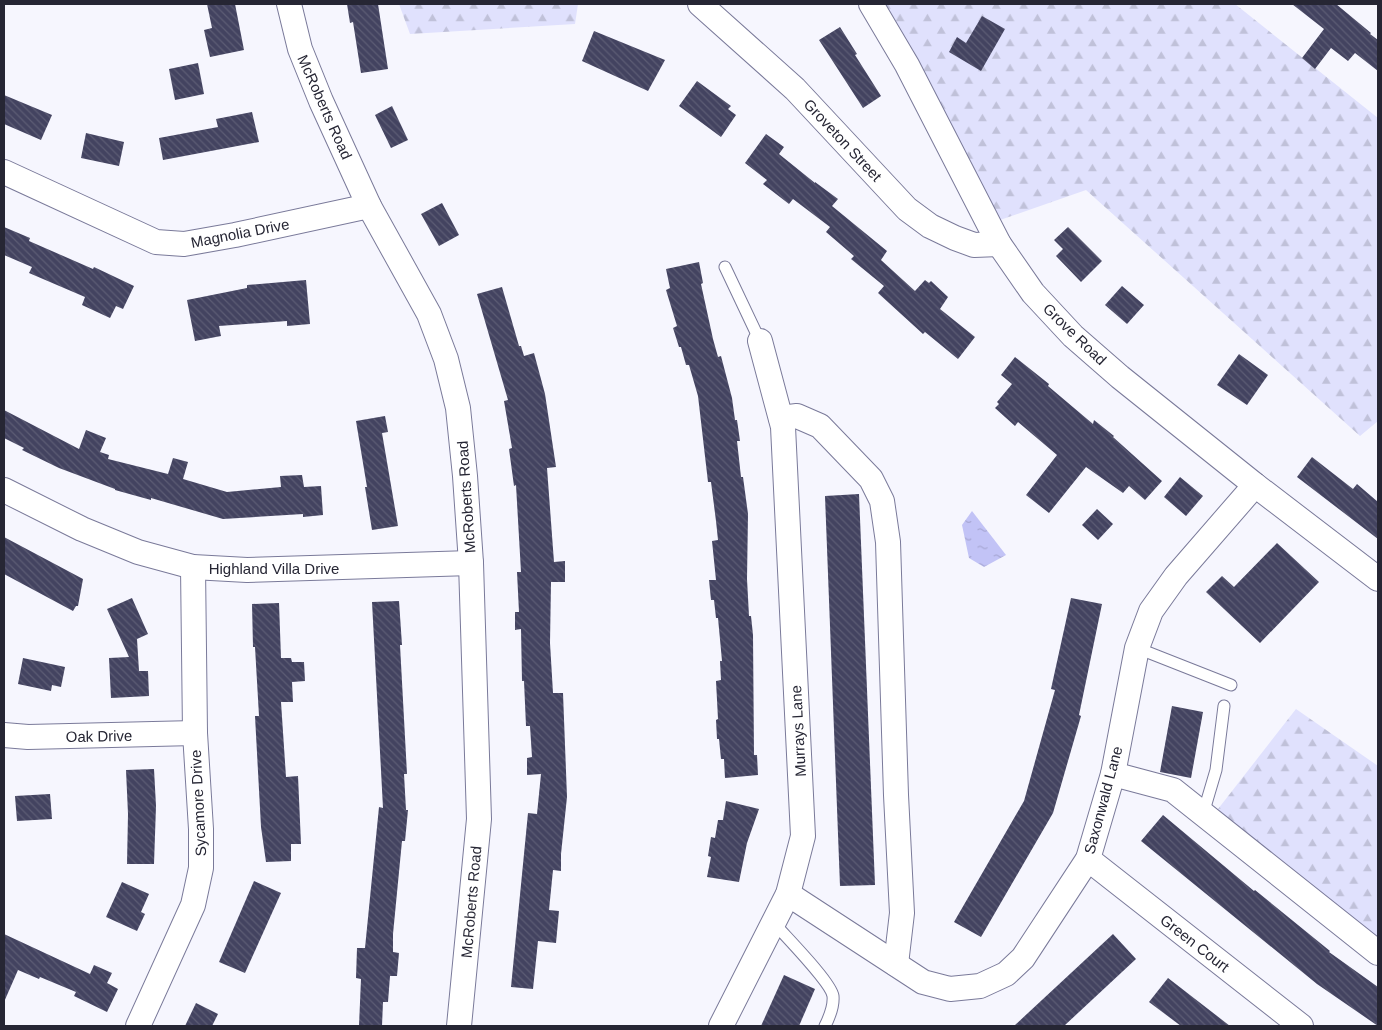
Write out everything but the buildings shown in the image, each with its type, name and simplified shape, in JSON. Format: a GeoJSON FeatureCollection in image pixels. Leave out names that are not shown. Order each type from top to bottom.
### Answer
{"type":"FeatureCollection","features":[{"type":"Feature","properties":{"kind":"street","name":"McRoberts Road"},"geometry":{"type":"LineString","coordinates":[[289,4],[303,58],[321,101],[370,206],[429,314],[446,359],[458,408],[471,563],[479,819],[459,1026]]}},
{"type":"Feature","properties":{"kind":"street","name":"Groveton Street"},"geometry":{"type":"LineString","coordinates":[[700,4],[795,89],[907,209],[930,226],[955,238],[974,245],[1000,244]]}},
{"type":"Feature","properties":{"kind":"street","name":"Grove Road"},"geometry":{"type":"LineString","coordinates":[[871,4],[908,65],[1000,244],[1032,293],[1073,336],[1120,377],[1378,579]]}},
{"type":"Feature","properties":{"kind":"street","name":"Magnolia Drive"},"geometry":{"type":"LineString","coordinates":[[4,172],[156,242],[184,244],[370,206]]}},
{"type":"Feature","properties":{"kind":"street","name":"Murrays Lane"},"geometry":{"type":"LineString","coordinates":[[721,1026],[788,894],[803,836],[783,427],[760,341]]}},
{"type":"Feature","properties":{"kind":"street"},"geometry":{"type":"LineString","coordinates":[[780,418],[797,416],[820,426],[871,480],[882,501],[888,542],[896,795],[902,913],[896,964]]}},
{"type":"Feature","properties":{"kind":"street","name":"Saxonwald Lane"},"geometry":{"type":"LineString","coordinates":[[788,894],[923,982],[950,989],[980,986],[1006,974],[1023,958],[1088,859],[1113,774],[1138,648],[1151,610],[1171,583],[1256,485]]}},
{"type":"Feature","properties":{"kind":"street","name":"Highland Villa Drive"},"geometry":{"type":"LineString","coordinates":[[4,490],[82,529],[138,552],[193,568],[247,570],[471,563]]}},
{"type":"Feature","properties":{"kind":"street","name":"Sycamore Drive"},"geometry":{"type":"LineString","coordinates":[[138,1026],[193,905],[201,868],[201,829],[195,733],[193,568]]}},
{"type":"Feature","properties":{"kind":"street","name":"Oak Drive"},"geometry":{"type":"LineString","coordinates":[[4,735],[28,737],[195,733]]}},
{"type":"Feature","properties":{"kind":"street"},"geometry":{"type":"LineString","coordinates":[[1113,774],[1173,790],[1378,953]]}},
{"type":"Feature","properties":{"kind":"street","name":"Green Court"},"geometry":{"type":"LineString","coordinates":[[1088,859],[1301,1026]]}},
{"type":"Feature","properties":{"kind":"lane"},"geometry":{"type":"LineString","coordinates":[[725,267],[760,341]]}},
{"type":"Feature","properties":{"kind":"lane"},"geometry":{"type":"LineString","coordinates":[[1138,648],[1231,685]]}},
{"type":"Feature","properties":{"kind":"lane"},"geometry":{"type":"LineString","coordinates":[[1203,814],[1216,770],[1224,706]]}},
{"type":"Feature","properties":{"kind":"lane"},"geometry":{"type":"LineString","coordinates":[[774,923],[819,973],[833,995],[830,1016],[825,1026]]}},
{"type":"Feature","properties":{"kind":"green space"},"geometry":{"type":"Polygon","coordinates":[[[399,4],[578,4],[575,24],[410,34],[399,4]]]}},
{"type":"Feature","properties":{"kind":"green space"},"geometry":{"type":"Polygon","coordinates":[[[866,4],[1235,4],[1378,118],[1378,421],[1360,436],[1086,190],[1000,220],[866,4]]]}},
{"type":"Feature","properties":{"kind":"green space"},"geometry":{"type":"Polygon","coordinates":[[[1296,709],[1378,766],[1378,952],[1204,827],[1296,709]]]}},
{"type":"Feature","properties":{"kind":"water"},"geometry":{"type":"Polygon","coordinates":[[[972,511],[1006,555],[984,567],[969,558],[962,525],[972,511]]]}}]}
